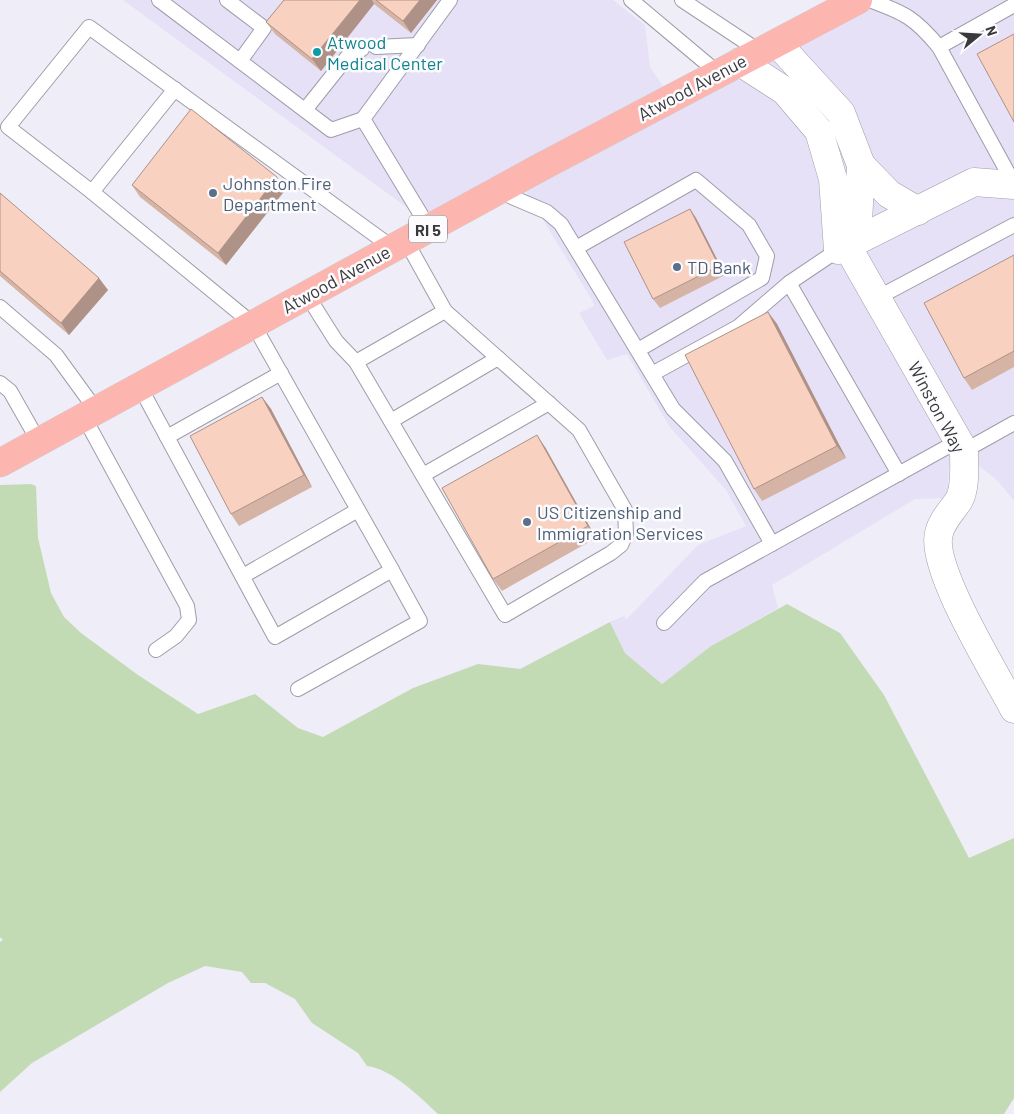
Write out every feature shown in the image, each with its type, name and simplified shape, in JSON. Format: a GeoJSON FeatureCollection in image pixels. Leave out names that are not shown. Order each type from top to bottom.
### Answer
{"type":"FeatureCollection","features":[{"type":"Feature","properties":{"kind":"main road","name":"Atwood Avenue"},"geometry":{"type":"LineString","coordinates":[[2,458],[39,442],[409,239],[858,0]]}},
{"type":"Feature","properties":{"kind":"street"},"geometry":{"type":"LineString","coordinates":[[748,57],[841,113],[861,165],[890,194],[918,211]]}},
{"type":"Feature","properties":{"kind":"street"},"geometry":{"type":"LineString","coordinates":[[748,57],[785,91],[819,131],[848,246]]}},
{"type":"Feature","properties":{"kind":"street"},"geometry":{"type":"LineString","coordinates":[[848,246],[861,165]]}},
{"type":"Feature","properties":{"kind":"street"},"geometry":{"type":"LineString","coordinates":[[848,246],[974,182],[1014,184]]}},
{"type":"Feature","properties":{"kind":"street","name":"Winston Way"},"geometry":{"type":"LineString","coordinates":[[848,246],[961,446],[964,482],[960,498],[939,532],[937,550],[946,580],[1014,709]]}},
{"type":"Feature","properties":{"kind":"lane"},"geometry":{"type":"LineString","coordinates":[[159,0],[331,130],[363,119],[450,0]]}},
{"type":"Feature","properties":{"kind":"lane"},"geometry":{"type":"LineString","coordinates":[[228,0],[264,28],[240,61]]}},
{"type":"Feature","properties":{"kind":"lane"},"geometry":{"type":"LineString","coordinates":[[682,0],[748,57]]}},
{"type":"Feature","properties":{"kind":"lane"},"geometry":{"type":"LineString","coordinates":[[869,0],[896,10],[920,24],[939,47],[1014,184]]}},
{"type":"Feature","properties":{"kind":"lane"},"geometry":{"type":"LineString","coordinates":[[634,1],[748,57]]}},
{"type":"Feature","properties":{"kind":"lane"},"geometry":{"type":"LineString","coordinates":[[939,47],[1014,5]]}},
{"type":"Feature","properties":{"kind":"lane"},"geometry":{"type":"LineString","coordinates":[[298,689],[420,621],[253,324],[92,192],[8,127],[89,27],[175,89],[409,239]]}},
{"type":"Feature","properties":{"kind":"lane"},"geometry":{"type":"LineString","coordinates":[[376,47],[418,45]]}},
{"type":"Feature","properties":{"kind":"lane"},"geometry":{"type":"LineString","coordinates":[[305,110],[348,56],[362,49]]}},
{"type":"Feature","properties":{"kind":"lane"},"geometry":{"type":"LineString","coordinates":[[92,192],[175,89]]}},
{"type":"Feature","properties":{"kind":"lane"},"geometry":{"type":"LineString","coordinates":[[307,295],[336,341],[356,362],[505,614],[611,553],[621,545],[626,534],[625,510],[579,430],[445,311],[409,239],[363,119]]}},
{"type":"Feature","properties":{"kind":"lane"},"geometry":{"type":"LineString","coordinates":[[576,248],[696,180],[750,225],[767,256],[762,278],[638,350]]}},
{"type":"Feature","properties":{"kind":"lane"},"geometry":{"type":"LineString","coordinates":[[498,191],[547,212],[561,224],[673,409],[725,461],[772,544]]}},
{"type":"Feature","properties":{"kind":"lane"},"geometry":{"type":"LineString","coordinates":[[877,298],[1013,225]]}},
{"type":"Feature","properties":{"kind":"lane"},"geometry":{"type":"LineString","coordinates":[[652,374],[738,327],[789,283],[848,246]]}},
{"type":"Feature","properties":{"kind":"lane"},"geometry":{"type":"LineString","coordinates":[[789,283],[899,474]]}},
{"type":"Feature","properties":{"kind":"lane"},"geometry":{"type":"LineString","coordinates":[[0,308],[56,355],[90,414],[187,606],[189,620],[176,636],[156,650]]}},
{"type":"Feature","properties":{"kind":"lane"},"geometry":{"type":"LineString","coordinates":[[356,362],[445,311]]}},
{"type":"Feature","properties":{"kind":"lane"},"geometry":{"type":"LineString","coordinates":[[391,421],[498,358]]}},
{"type":"Feature","properties":{"kind":"lane"},"geometry":{"type":"LineString","coordinates":[[167,437],[281,373]]}},
{"type":"Feature","properties":{"kind":"lane"},"geometry":{"type":"LineString","coordinates":[[0,383],[10,391],[39,442]]}},
{"type":"Feature","properties":{"kind":"lane"},"geometry":{"type":"LineString","coordinates":[[140,387],[275,637],[392,570]]}},
{"type":"Feature","properties":{"kind":"lane"},"geometry":{"type":"LineString","coordinates":[[423,475],[548,403]]}},
{"type":"Feature","properties":{"kind":"lane"},"geometry":{"type":"LineString","coordinates":[[664,623],[704,581],[899,474],[1014,423]]}},
{"type":"Feature","properties":{"kind":"lane"},"geometry":{"type":"LineString","coordinates":[[243,576],[358,510]]}},
{"type":"Feature","properties":{"kind":"shaded area"},"geometry":{"type":"Polygon","coordinates":[[[123,0],[613,0],[645,25],[650,67],[671,98],[858,0],[1014,0],[1014,501],[998,481],[977,464],[949,467],[947,498],[915,499],[772,585],[778,608],[711,646],[662,684],[625,653],[610,622],[624,616],[626,620],[698,545],[746,526],[726,490],[669,426],[627,354],[607,360],[579,313],[594,306],[592,300],[520,182],[435,228],[123,0]]]}},
{"type":"Feature","properties":{"kind":"green space"},"geometry":{"type":"Polygon","coordinates":[[[31,484],[36,486],[38,538],[51,593],[64,617],[81,633],[138,675],[198,714],[255,694],[298,728],[323,737],[413,688],[478,664],[520,669],[610,622],[625,653],[662,684],[711,646],[787,604],[840,633],[884,695],[969,858],[1014,838],[1014,1098],[1004,1114],[438,1114],[396,1078],[386,1072],[367,1066],[358,1053],[312,1023],[295,999],[265,983],[251,983],[242,972],[205,966],[168,983],[32,1063],[0,1092],[0,942],[3,940],[0,937],[0,485],[31,484]]]}},
{"type":"Feature","properties":{"kind":"building"},"geometry":{"type":"Polygon","coordinates":[[[284,0],[360,0],[312,59],[266,22],[284,0]]]}},
{"type":"Feature","properties":{"kind":"building"},"geometry":{"type":"Polygon","coordinates":[[[376,0],[420,0],[403,21],[376,0]]]}},
{"type":"Feature","properties":{"kind":"building"},"geometry":{"type":"Polygon","coordinates":[[[1014,34],[1014,122],[977,54],[1014,34]]]}},
{"type":"Feature","properties":{"kind":"building","name":"Johnston Fire Department"},"geometry":{"type":"Polygon","coordinates":[[[191,109],[277,177],[218,253],[132,185],[191,109]]]}},
{"type":"Feature","properties":{"kind":"building"},"geometry":{"type":"Polygon","coordinates":[[[0,193],[99,278],[61,323],[0,271],[0,193]]]}},
{"type":"Feature","properties":{"kind":"building"},"geometry":{"type":"Polygon","coordinates":[[[690,209],[719,266],[653,299],[624,242],[690,209]]]}},
{"type":"Feature","properties":{"kind":"building"},"geometry":{"type":"Polygon","coordinates":[[[1014,255],[1014,351],[964,378],[924,303],[1014,255]]]}},
{"type":"Feature","properties":{"kind":"building"},"geometry":{"type":"Polygon","coordinates":[[[768,312],[837,446],[754,489],[685,355],[768,312]]]}},
{"type":"Feature","properties":{"kind":"building"},"geometry":{"type":"Polygon","coordinates":[[[262,397],[304,475],[231,514],[190,436],[262,397]]]}},
{"type":"Feature","properties":{"kind":"building"},"geometry":{"type":"Polygon","coordinates":[[[537,435],[588,526],[493,579],[442,488],[537,435]]]}},
{"type":"Feature","properties":{"kind":"place","name":"Atwood Medical Center"},"geometry":{"type":"Point","coordinates":[317,52]}},
{"type":"Feature","properties":{"kind":"place","name":"Johnston Fire Department"},"geometry":{"type":"Point","coordinates":[213,193]}},
{"type":"Feature","properties":{"kind":"place","name":"TD Bank"},"geometry":{"type":"Point","coordinates":[677,267]}},
{"type":"Feature","properties":{"kind":"place","name":"US Citizenship and Immigration Services"},"geometry":{"type":"Point","coordinates":[527,522]}}]}
